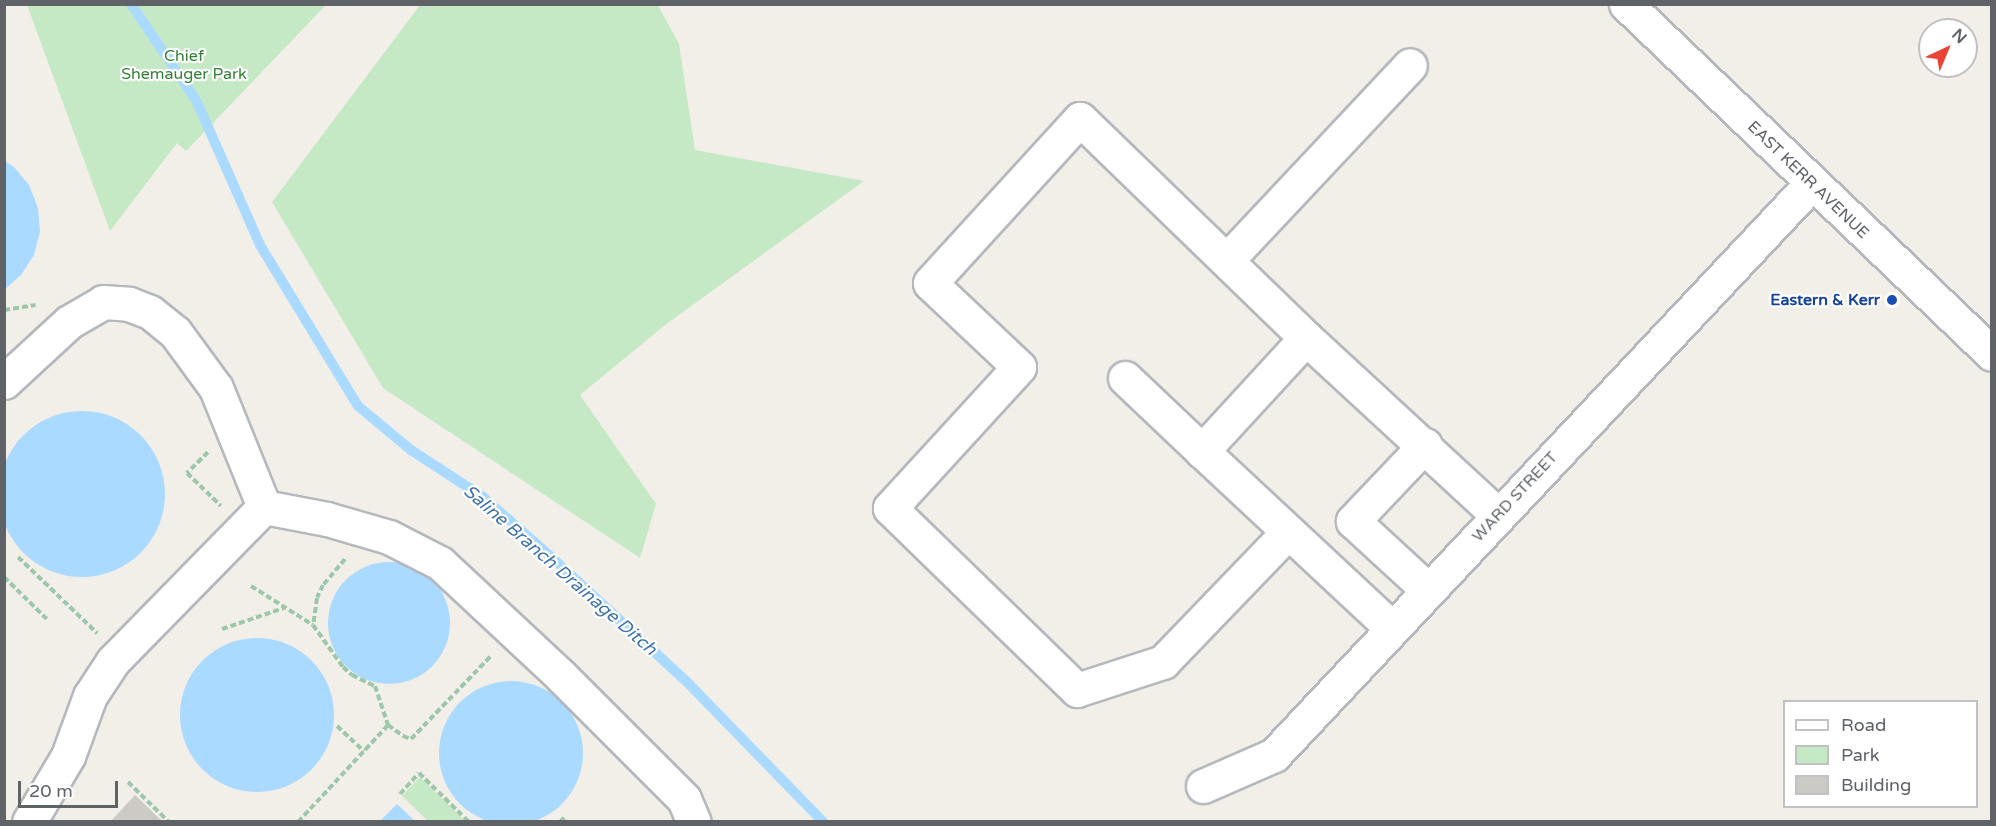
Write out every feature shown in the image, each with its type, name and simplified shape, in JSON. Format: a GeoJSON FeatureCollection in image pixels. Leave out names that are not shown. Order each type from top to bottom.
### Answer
{"type":"FeatureCollection","features":[{"type":"Feature","properties":{"kind":"street","name":"EAST KERR AVENUE"},"geometry":{"type":"LineString","coordinates":[[1626,4],[1811,184],[1992,354]]}},
{"type":"Feature","properties":{"kind":"street"},"geometry":{"type":"LineString","coordinates":[[1227,260],[1410,65]]}},
{"type":"Feature","properties":{"kind":"street"},"geometry":{"type":"LineString","coordinates":[[1288,532],[1163,662],[1077,690],[890,508],[1019,367],[930,283],[1080,119],[1306,338],[1425,445],[1498,515]]}},
{"type":"Feature","properties":{"kind":"street","name":"WARD STREET"},"geometry":{"type":"LineString","coordinates":[[1203,786],[1274,755],[1811,184]]}},
{"type":"Feature","properties":{"kind":"street"},"geometry":{"type":"LineString","coordinates":[[4,382],[69,322],[104,302],[129,304],[150,312],[175,332],[216,388],[232,428],[253,517]]}},
{"type":"Feature","properties":{"kind":"street"},"geometry":{"type":"LineString","coordinates":[[1202,451],[1306,338]]}},
{"type":"Feature","properties":{"kind":"street"},"geometry":{"type":"LineString","coordinates":[[1125,378],[1392,628]]}},
{"type":"Feature","properties":{"kind":"street"},"geometry":{"type":"LineString","coordinates":[[1425,445],[1353,521],[1428,590]]}},
{"type":"Feature","properties":{"kind":"street"},"geometry":{"type":"LineString","coordinates":[[28,822],[68,756],[90,696],[119,654],[253,517],[327,519],[389,537],[440,563],[514,632],[684,799],[694,822]]}},
{"type":"Feature","properties":{"kind":"path"},"geometry":{"type":"LineString","coordinates":[[232,428],[187,473],[253,517]]}},
{"type":"Feature","properties":{"kind":"path"},"geometry":{"type":"LineString","coordinates":[[313,625],[315,606],[323,585],[370,532]]}},
{"type":"Feature","properties":{"kind":"path"},"geometry":{"type":"LineString","coordinates":[[18,557],[119,654]]}},
{"type":"Feature","properties":{"kind":"path"},"geometry":{"type":"LineString","coordinates":[[4,577],[49,621]]}},
{"type":"Feature","properties":{"kind":"path"},"geometry":{"type":"LineString","coordinates":[[251,586],[313,625],[343,667],[352,675],[375,686],[388,725],[411,739],[514,632]]}},
{"type":"Feature","properties":{"kind":"path"},"geometry":{"type":"LineString","coordinates":[[222,629],[285,608]]}},
{"type":"Feature","properties":{"kind":"path"},"geometry":{"type":"LineString","coordinates":[[298,822],[388,725]]}},
{"type":"Feature","properties":{"kind":"path"},"geometry":{"type":"LineString","coordinates":[[337,726],[364,751]]}},
{"type":"Feature","properties":{"kind":"path"},"geometry":{"type":"LineString","coordinates":[[400,794],[419,773],[469,822]]}},
{"type":"Feature","properties":{"kind":"path"},"geometry":{"type":"LineString","coordinates":[[128,782],[169,822]]}},
{"type":"Feature","properties":{"kind":"green space","name":"Chief Shemauger Park"},"geometry":{"type":"Polygon","coordinates":[[[27,4],[326,5],[186,151],[177,143],[110,231],[27,4]]]}},
{"type":"Feature","properties":{"kind":"green space"},"geometry":{"type":"Polygon","coordinates":[[[420,5],[658,5],[679,44],[695,150],[864,181],[665,325],[580,395],[656,504],[640,558],[383,388],[272,202],[420,5]]]}},
{"type":"Feature","properties":{"kind":"green space"},"geometry":{"type":"Polygon","coordinates":[[[420,777],[465,821],[428,821],[402,796],[420,777]]]}},
{"type":"Feature","properties":{"kind":"water"},"geometry":{"type":"Polygon","coordinates":[[[5,161],[14,167],[29,185],[38,208],[40,232],[34,255],[21,275],[5,289],[5,161]]]}},
{"type":"Feature","properties":{"kind":"water"},"geometry":{"type":"Polygon","coordinates":[[[82,411],[98,412],[114,417],[141,435],[159,462],[164,478],[164,510],[159,526],[141,553],[114,571],[98,576],[82,577],[66,576],[50,571],[23,553],[5,526],[0,510],[-1,494],[0,478],[5,462],[23,435],[50,417],[66,412],[82,411]]]}},
{"type":"Feature","properties":{"kind":"water"},"geometry":{"type":"Polygon","coordinates":[[[389,562],[413,566],[432,580],[446,599],[450,623],[446,647],[432,666],[413,680],[389,684],[365,680],[346,666],[332,647],[328,623],[332,599],[346,580],[365,566],[389,562]]]}},
{"type":"Feature","properties":{"kind":"water"},"geometry":{"type":"Polygon","coordinates":[[[257,638],[286,644],[300,651],[311,661],[321,672],[328,686],[334,715],[328,744],[321,758],[311,769],[300,779],[286,786],[257,792],[228,786],[214,779],[203,769],[193,758],[186,744],[180,715],[186,686],[193,672],[203,661],[214,651],[228,644],[257,638]]]}},
{"type":"Feature","properties":{"kind":"water"},"geometry":{"type":"Polygon","coordinates":[[[511,681],[538,687],[551,693],[562,702],[571,713],[577,726],[583,753],[577,780],[571,793],[562,804],[551,813],[538,819],[511,825],[484,819],[471,813],[460,804],[451,793],[445,780],[439,753],[445,726],[451,713],[460,702],[471,693],[484,687],[511,681]]]}},
{"type":"Feature","properties":{"kind":"water"},"geometry":{"type":"Polygon","coordinates":[[[397,804],[415,821],[380,821],[397,804]]]}},
{"type":"Feature","properties":{"kind":"building"},"geometry":{"type":"Polygon","coordinates":[[[135,795],[163,822],[110,822],[135,795]]]}},
{"type":"Feature","properties":{"kind":"waterway","name":"Saline Branch Drainage Ditch"},"geometry":{"type":"LineString","coordinates":[[131,4],[197,102],[260,245],[358,406],[411,450],[483,497],[550,556],[688,683],[823,822]]}},
{"type":"Feature","properties":{"kind":"place","name":"Eastern & Kerr"},"geometry":{"type":"Point","coordinates":[1892,300]}}]}
